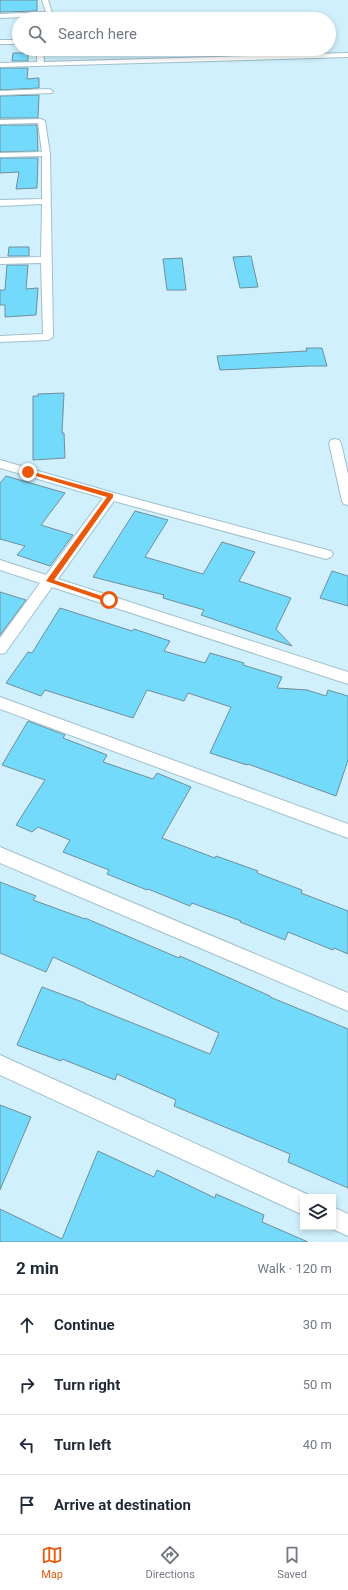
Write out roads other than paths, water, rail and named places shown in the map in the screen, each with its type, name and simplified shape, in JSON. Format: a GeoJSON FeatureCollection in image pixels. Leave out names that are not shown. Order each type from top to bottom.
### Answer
{"type":"FeatureCollection","features":[{"type":"Feature","properties":{"kind":"street"},"geometry":{"type":"LineString","coordinates":[[45,0],[49,12]]}},
{"type":"Feature","properties":{"kind":"street"},"geometry":{"type":"LineString","coordinates":[[0,16],[12,16]]}},
{"type":"Feature","properties":{"kind":"street"},"geometry":{"type":"LineString","coordinates":[[0,42],[12,42]]}},
{"type":"Feature","properties":{"kind":"street"},"geometry":{"type":"LineString","coordinates":[[336,55],[348,55]]}},
{"type":"Feature","properties":{"kind":"street"},"geometry":{"type":"LineString","coordinates":[[40,56],[41,64]]}},
{"type":"Feature","properties":{"kind":"street"},"geometry":{"type":"LineString","coordinates":[[0,66],[314,56]]}},
{"type":"Feature","properties":{"kind":"street"},"geometry":{"type":"LineString","coordinates":[[0,92],[49,91]]}},
{"type":"Feature","properties":{"kind":"street"},"geometry":{"type":"LineString","coordinates":[[0,122],[41,121],[46,154],[48,336],[0,339]]}},
{"type":"Feature","properties":{"kind":"street"},"geometry":{"type":"LineString","coordinates":[[0,155],[46,154]]}},
{"type":"Feature","properties":{"kind":"street"},"geometry":{"type":"LineString","coordinates":[[0,203],[47,201]]}},
{"type":"Feature","properties":{"kind":"street"},"geometry":{"type":"LineString","coordinates":[[0,261],[46,260]]}},
{"type":"Feature","properties":{"kind":"street"},"geometry":{"type":"LineString","coordinates":[[334,442],[348,501]]}},
{"type":"Feature","properties":{"kind":"street"},"geometry":{"type":"LineString","coordinates":[[0,464],[111,496],[326,554]]}},
{"type":"Feature","properties":{"kind":"street"},"geometry":{"type":"LineString","coordinates":[[0,650],[111,496]]}},
{"type":"Feature","properties":{"kind":"street"},"geometry":{"type":"LineString","coordinates":[[0,565],[348,678]]}},
{"type":"Feature","properties":{"kind":"street"},"geometry":{"type":"LineString","coordinates":[[0,703],[348,830]]}},
{"type":"Feature","properties":{"kind":"street"},"geometry":{"type":"LineString","coordinates":[[0,855],[348,1002]]}},
{"type":"Feature","properties":{"kind":"street"},"geometry":{"type":"LineString","coordinates":[[0,1064],[300,1203]]}},
{"type":"Feature","properties":{"kind":"street"},"geometry":{"type":"LineString","coordinates":[[336,1219],[348,1225]]}}]}
